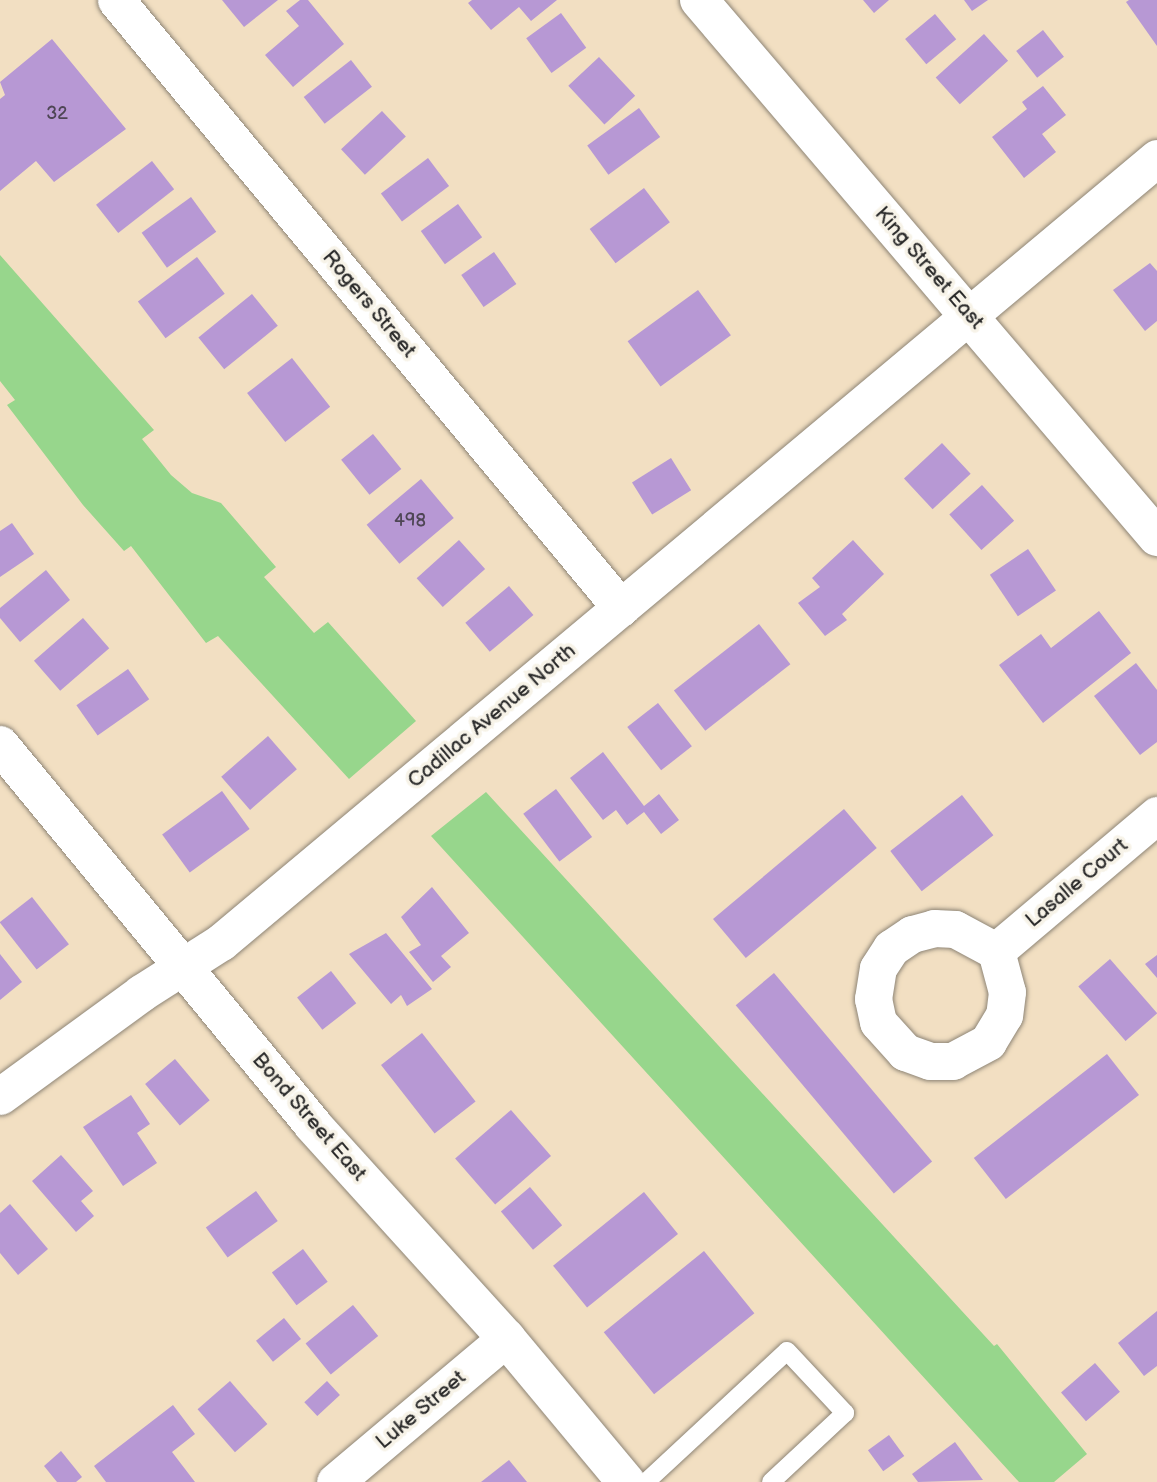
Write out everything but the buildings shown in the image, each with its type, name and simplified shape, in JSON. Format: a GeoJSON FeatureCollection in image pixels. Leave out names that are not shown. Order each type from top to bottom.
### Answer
{"type":"FeatureCollection","features":[{"type":"Feature","properties":{"kind":"main road","name":"King Street East"},"geometry":{"type":"LineString","coordinates":[[699,0],[1157,537]]}},
{"type":"Feature","properties":{"kind":"main road","name":"Bond Street East"},"geometry":{"type":"LineString","coordinates":[[0,745],[312,1124],[506,1338],[626,1482]]}},
{"type":"Feature","properties":{"kind":"street","name":"Rogers Street"},"geometry":{"type":"LineString","coordinates":[[116,0],[621,608]]}},
{"type":"Feature","properties":{"kind":"street","name":"Cadillac Avenue North"},"geometry":{"type":"LineString","coordinates":[[0,1096],[181,966],[221,942],[971,317],[1157,158]]}},
{"type":"Feature","properties":{"kind":"street","name":"Lasalle Court"},"geometry":{"type":"LineString","coordinates":[[996,951],[1157,815]]}},
{"type":"Feature","properties":{"kind":"street","name":"Luke Street"},"geometry":{"type":"LineString","coordinates":[[335,1482],[506,1338]]}},
{"type":"Feature","properties":{"kind":"lane"},"geometry":{"type":"LineString","coordinates":[[646,1482],[787,1351],[845,1413],[771,1482]]}},
{"type":"Feature","properties":{"kind":"green space"},"geometry":{"type":"Polygon","coordinates":[[[0,255],[154,430],[142,439],[171,475],[192,493],[221,503],[276,567],[264,577],[314,633],[328,622],[416,721],[349,779],[218,636],[206,643],[131,546],[124,551],[83,505],[7,405],[15,400],[0,381],[0,255]]]}},
{"type":"Feature","properties":{"kind":"green space"},"geometry":{"type":"Polygon","coordinates":[[[486,792],[994,1346],[997,1344],[1087,1454],[1054,1482],[1019,1482],[431,836],[486,792]]]}}]}
